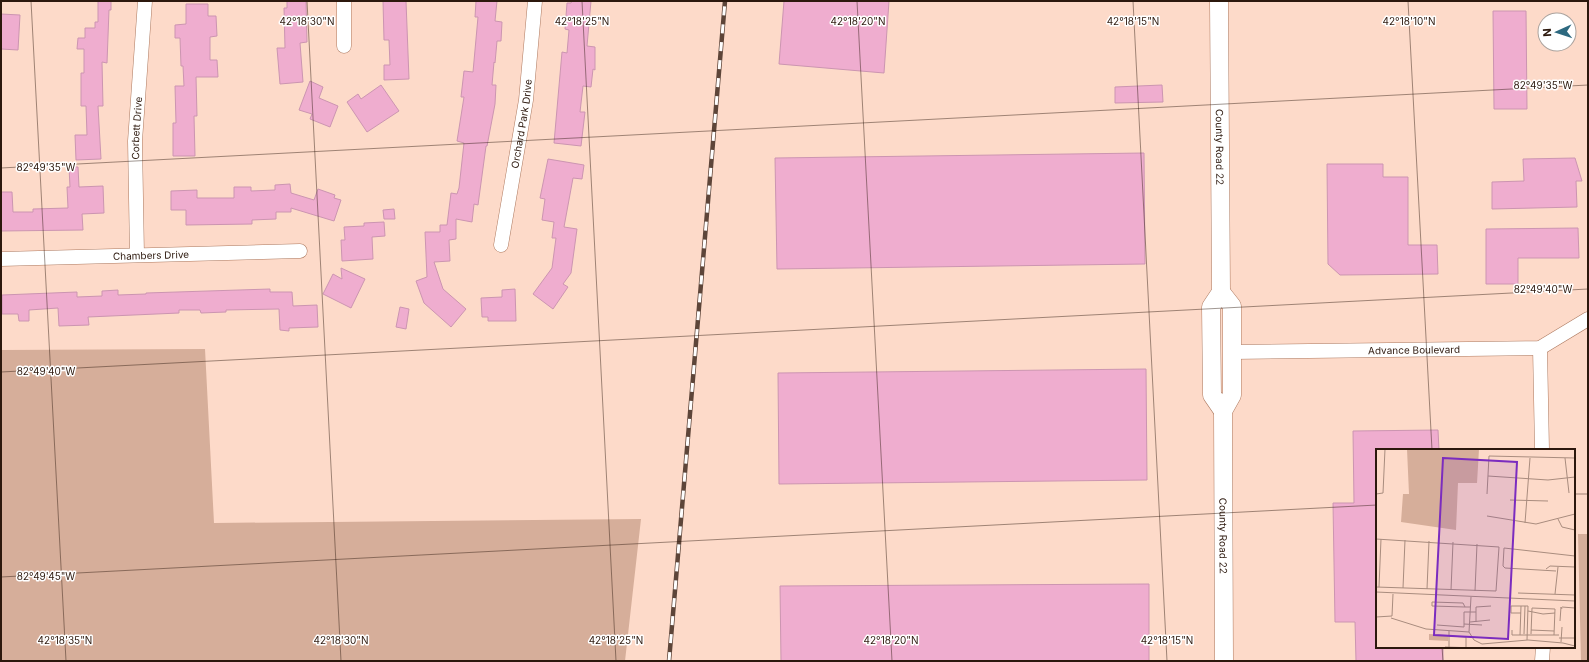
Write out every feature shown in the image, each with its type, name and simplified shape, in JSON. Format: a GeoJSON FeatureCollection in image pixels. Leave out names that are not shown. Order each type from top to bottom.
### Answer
{"type":"FeatureCollection","features":[{"type":"Feature","properties":{"kind":"main road","name":"County Road 22"},"geometry":{"type":"LineString","coordinates":[[1219,1],[1221,292],[1232,306],[1232,395],[1223,411],[1224,661]]}},
{"type":"Feature","properties":{"kind":"main road"},"geometry":{"type":"LineString","coordinates":[[1221,292],[1211,307],[1212,395],[1223,411]]}},
{"type":"Feature","properties":{"kind":"street","name":"Corbett Drive"},"geometry":{"type":"LineString","coordinates":[[137,255],[136,141],[145,1]]}},
{"type":"Feature","properties":{"kind":"street"},"geometry":{"type":"LineString","coordinates":[[344,1],[344,46]]}},
{"type":"Feature","properties":{"kind":"street","name":"Orchard Park Drive"},"geometry":{"type":"LineString","coordinates":[[501,245],[526,100],[535,1]]}},
{"type":"Feature","properties":{"kind":"street","name":"Chambers Drive"},"geometry":{"type":"LineString","coordinates":[[1,259],[300,251]]}},
{"type":"Feature","properties":{"kind":"street"},"geometry":{"type":"LineString","coordinates":[[1542,449],[1540,348],[1588,319]]}},
{"type":"Feature","properties":{"kind":"street","name":"Advance Boulevard"},"geometry":{"type":"LineString","coordinates":[[1232,352],[1540,348]]}},
{"type":"Feature","properties":{"kind":"street"},"geometry":{"type":"LineString","coordinates":[[1542,661],[1543,648]]}},
{"type":"Feature","properties":{"kind":"shaded area"},"geometry":{"type":"Polygon","coordinates":[[[205,349],[214,523],[641,519],[625,661],[1,661],[1,350],[205,349]]]}},
{"type":"Feature","properties":{"kind":"shaded area"},"geometry":{"type":"Polygon","coordinates":[[[1578,534],[1588,534],[1588,661],[1581,661],[1578,534]]]}},
{"type":"Feature","properties":{"kind":"building"},"geometry":{"type":"Polygon","coordinates":[[[98,1],[111,1],[111,10],[109,10],[107,63],[102,62],[103,106],[98,106],[101,159],[76,160],[75,135],[87,135],[86,106],[81,106],[81,73],[84,73],[84,49],[77,49],[78,38],[85,38],[85,28],[95,28],[95,22],[98,22],[98,1]]]}},
{"type":"Feature","properties":{"kind":"building"},"geometry":{"type":"Polygon","coordinates":[[[287,1],[306,1],[307,42],[300,43],[303,82],[280,84],[277,48],[285,48],[284,8],[287,8],[287,1]]]}},
{"type":"Feature","properties":{"kind":"building"},"geometry":{"type":"Polygon","coordinates":[[[383,1],[406,1],[409,79],[384,80],[384,65],[390,65],[389,40],[384,40],[383,1]]]}},
{"type":"Feature","properties":{"kind":"building"},"geometry":{"type":"Polygon","coordinates":[[[476,1],[497,1],[495,21],[502,22],[501,41],[497,41],[495,63],[494,62],[492,85],[496,85],[495,104],[486,146],[478,205],[474,204],[472,222],[456,219],[456,239],[449,240],[450,261],[434,262],[443,289],[466,309],[451,327],[424,303],[416,281],[427,277],[425,232],[440,232],[440,225],[447,225],[451,193],[457,194],[459,188],[464,143],[457,141],[464,97],[461,97],[464,71],[473,72],[478,17],[475,17],[476,1]]]}},
{"type":"Feature","properties":{"kind":"building"},"geometry":{"type":"Polygon","coordinates":[[[572,1],[591,1],[587,46],[595,47],[595,70],[593,69],[591,87],[583,86],[580,112],[585,112],[581,146],[554,143],[562,52],[567,53],[569,30],[565,29],[567,3],[571,3],[572,1]]]}},
{"type":"Feature","properties":{"kind":"building"},"geometry":{"type":"Polygon","coordinates":[[[784,1],[889,1],[884,73],[779,64],[784,1]]]}},
{"type":"Feature","properties":{"kind":"building"},"geometry":{"type":"Polygon","coordinates":[[[186,4],[208,4],[208,16],[216,16],[217,36],[210,37],[210,60],[217,60],[218,77],[196,77],[197,116],[194,116],[195,156],[173,156],[173,123],[176,123],[175,86],[184,86],[183,66],[181,66],[180,38],[175,38],[175,25],[186,24],[186,4]]]}},
{"type":"Feature","properties":{"kind":"building"},"geometry":{"type":"Polygon","coordinates":[[[1493,11],[1526,11],[1527,109],[1494,109],[1493,11]]]}},
{"type":"Feature","properties":{"kind":"building"},"geometry":{"type":"Polygon","coordinates":[[[1,14],[20,15],[18,50],[1,49],[1,14]]]}},
{"type":"Feature","properties":{"kind":"building"},"geometry":{"type":"Polygon","coordinates":[[[310,81],[323,87],[319,98],[338,106],[330,127],[310,119],[312,114],[299,110],[310,81]]]}},
{"type":"Feature","properties":{"kind":"building"},"geometry":{"type":"Polygon","coordinates":[[[381,85],[399,111],[367,132],[347,102],[358,94],[361,99],[381,85]]]}},
{"type":"Feature","properties":{"kind":"building"},"geometry":{"type":"Polygon","coordinates":[[[1162,85],[1163,102],[1115,103],[1115,87],[1162,85]]]}},
{"type":"Feature","properties":{"kind":"building"},"geometry":{"type":"Polygon","coordinates":[[[1144,153],[1145,264],[777,269],[775,158],[1144,153]]]}},
{"type":"Feature","properties":{"kind":"building"},"geometry":{"type":"Polygon","coordinates":[[[1575,158],[1582,181],[1576,181],[1577,207],[1492,209],[1492,182],[1524,181],[1523,159],[1575,158]]]}},
{"type":"Feature","properties":{"kind":"building"},"geometry":{"type":"Polygon","coordinates":[[[548,159],[584,165],[582,179],[573,178],[564,227],[577,229],[571,273],[563,284],[568,287],[553,309],[533,294],[552,268],[556,238],[552,238],[554,222],[542,220],[545,199],[540,198],[548,159]]]}},
{"type":"Feature","properties":{"kind":"building"},"geometry":{"type":"Polygon","coordinates":[[[1327,164],[1383,164],[1383,177],[1408,177],[1408,245],[1437,245],[1438,274],[1340,275],[1328,264],[1327,164]]]}},
{"type":"Feature","properties":{"kind":"building"},"geometry":{"type":"Polygon","coordinates":[[[69,167],[78,167],[79,187],[103,186],[104,213],[82,214],[83,230],[1,231],[1,192],[12,192],[13,212],[33,212],[33,209],[68,208],[67,187],[70,187],[69,167]]]}},
{"type":"Feature","properties":{"kind":"building"},"geometry":{"type":"Polygon","coordinates":[[[290,184],[291,193],[314,200],[318,189],[335,195],[334,198],[341,200],[334,221],[291,208],[291,212],[276,212],[276,219],[252,220],[252,224],[186,225],[186,210],[171,210],[171,191],[197,190],[197,198],[234,198],[234,187],[251,187],[251,191],[275,190],[275,185],[290,184]]]}},
{"type":"Feature","properties":{"kind":"building"},"geometry":{"type":"Polygon","coordinates":[[[394,209],[395,219],[384,219],[383,210],[394,209]]]}},
{"type":"Feature","properties":{"kind":"building"},"geometry":{"type":"Polygon","coordinates":[[[384,222],[385,236],[372,237],[373,259],[342,261],[341,240],[345,240],[344,227],[364,226],[364,223],[384,222]]]}},
{"type":"Feature","properties":{"kind":"building"},"geometry":{"type":"Polygon","coordinates":[[[1578,228],[1579,258],[1518,258],[1518,284],[1486,284],[1486,229],[1578,228]]]}},
{"type":"Feature","properties":{"kind":"building"},"geometry":{"type":"Polygon","coordinates":[[[341,268],[365,279],[351,308],[323,294],[333,274],[342,279],[341,268]]]}},
{"type":"Feature","properties":{"kind":"building"},"geometry":{"type":"Polygon","coordinates":[[[270,289],[270,292],[292,292],[293,306],[317,305],[318,327],[289,328],[289,331],[280,330],[279,309],[226,310],[226,312],[201,313],[200,310],[179,310],[179,313],[88,317],[89,325],[59,326],[58,308],[29,310],[29,321],[19,321],[18,314],[2,314],[2,295],[77,292],[77,297],[102,296],[102,291],[118,290],[118,295],[270,289]]]}},
{"type":"Feature","properties":{"kind":"building"},"geometry":{"type":"Polygon","coordinates":[[[515,289],[516,321],[488,321],[488,317],[482,317],[481,298],[502,297],[502,290],[515,289]]]}},
{"type":"Feature","properties":{"kind":"building"},"geometry":{"type":"Polygon","coordinates":[[[400,307],[409,309],[406,329],[396,327],[400,307]]]}},
{"type":"Feature","properties":{"kind":"building"},"geometry":{"type":"Polygon","coordinates":[[[1146,369],[1147,480],[779,484],[778,373],[1146,369]]]}},
{"type":"Feature","properties":{"kind":"building"},"geometry":{"type":"Polygon","coordinates":[[[1438,430],[1439,449],[1376,449],[1376,648],[1443,648],[1443,661],[1356,661],[1355,622],[1335,622],[1333,503],[1354,503],[1353,431],[1438,430]]]}},
{"type":"Feature","properties":{"kind":"building"},"geometry":{"type":"Polygon","coordinates":[[[1149,584],[1149,661],[781,661],[780,586],[1149,584]]]}},
{"type":"Feature","properties":{"kind":"railway"},"geometry":{"type":"LineString","coordinates":[[669,661],[725,1]]}}]}
